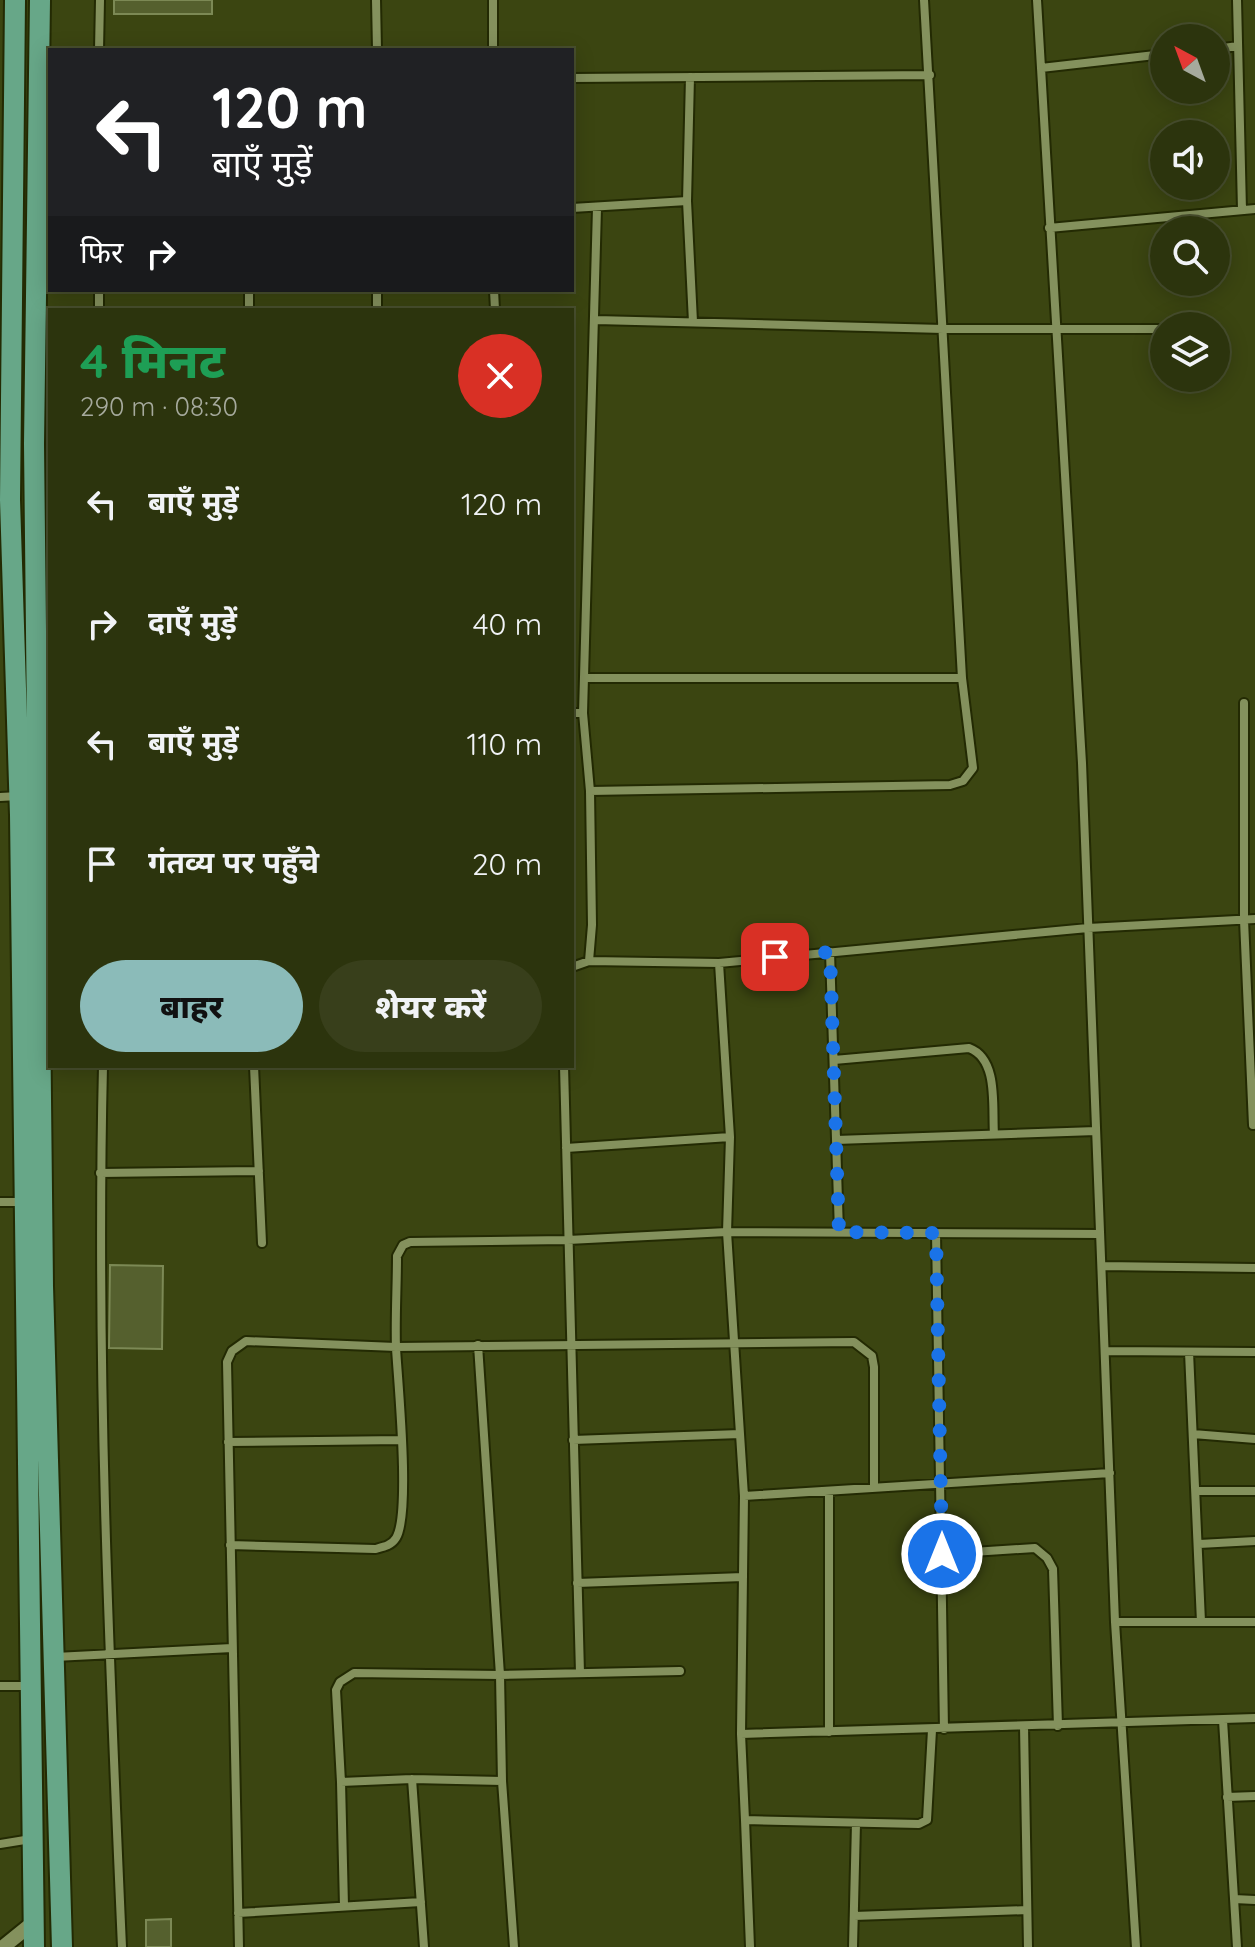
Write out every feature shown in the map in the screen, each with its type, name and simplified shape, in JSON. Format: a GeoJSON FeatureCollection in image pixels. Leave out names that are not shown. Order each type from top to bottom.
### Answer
{"type":"FeatureCollection","features":[{"type":"Feature","properties":{"kind":"main road"},"geometry":{"type":"LineString","coordinates":[[15,0],[7,113],[5,483],[10,796],[24,1202],[34,1947]]}},
{"type":"Feature","properties":{"kind":"main road"},"geometry":{"type":"LineString","coordinates":[[40,0],[45,78],[43,1286],[62,1947]]}},
{"type":"Feature","properties":{"kind":"street"},"geometry":{"type":"LineString","coordinates":[[99,48],[100,0]]}},
{"type":"Feature","properties":{"kind":"street"},"geometry":{"type":"LineString","coordinates":[[376,0],[377,48]]}},
{"type":"Feature","properties":{"kind":"street"},"geometry":{"type":"LineString","coordinates":[[493,0],[493,48]]}},
{"type":"Feature","properties":{"kind":"street"},"geometry":{"type":"LineString","coordinates":[[590,791],[950,785],[963,781],[973,768],[962,678],[924,0]]}},
{"type":"Feature","properties":{"kind":"street"},"geometry":{"type":"LineString","coordinates":[[1037,0],[1082,763],[1115,1622],[1136,1947]]}},
{"type":"Feature","properties":{"kind":"street"},"geometry":{"type":"LineString","coordinates":[[1237,0],[1242,210]]}},
{"type":"Feature","properties":{"kind":"street"},"geometry":{"type":"LineString","coordinates":[[1230,47],[1238,46]]}},
{"type":"Feature","properties":{"kind":"street"},"geometry":{"type":"LineString","coordinates":[[1041,68],[1150,56]]}},
{"type":"Feature","properties":{"kind":"street"},"geometry":{"type":"LineString","coordinates":[[574,78],[930,75]]}},
{"type":"Feature","properties":{"kind":"street"},"geometry":{"type":"LineString","coordinates":[[690,77],[687,201],[693,322]]}},
{"type":"Feature","properties":{"kind":"street"},"geometry":{"type":"LineString","coordinates":[[574,208],[687,201]]}},
{"type":"Feature","properties":{"kind":"street"},"geometry":{"type":"LineString","coordinates":[[589,961],[592,925],[590,791],[583,713],[597,208]]}},
{"type":"Feature","properties":{"kind":"street"},"geometry":{"type":"LineString","coordinates":[[1049,228],[1255,209]]}},
{"type":"Feature","properties":{"kind":"street"},"geometry":{"type":"LineString","coordinates":[[596,320],[943,329],[1150,329]]}},
{"type":"Feature","properties":{"kind":"street"},"geometry":{"type":"LineString","coordinates":[[585,678],[962,678]]}},
{"type":"Feature","properties":{"kind":"street"},"geometry":{"type":"LineString","coordinates":[[1244,703],[1244,920],[1253,1125]]}},
{"type":"Feature","properties":{"kind":"street"},"geometry":{"type":"LineString","coordinates":[[574,713],[583,713]]}},
{"type":"Feature","properties":{"kind":"street"},"geometry":{"type":"LineString","coordinates":[[574,966],[589,961],[719,963],[1088,928],[1255,919]]}},
{"type":"Feature","properties":{"kind":"street"},"geometry":{"type":"LineString","coordinates":[[830,952],[839,1232]]}},
{"type":"Feature","properties":{"kind":"street"},"geometry":{"type":"LineString","coordinates":[[719,963],[730,1137],[727,1232],[744,1496],[741,1734],[750,1947]]}},
{"type":"Feature","properties":{"kind":"street"},"geometry":{"type":"LineString","coordinates":[[834,1060],[969,1048],[976,1051],[989,1069],[994,1134]]}},
{"type":"Feature","properties":{"kind":"street"},"geometry":{"type":"LineString","coordinates":[[103,1068],[100,1173],[109,1653],[122,1947]]}},
{"type":"Feature","properties":{"kind":"street"},"geometry":{"type":"LineString","coordinates":[[254,1068],[262,1243]]}},
{"type":"Feature","properties":{"kind":"street"},"geometry":{"type":"LineString","coordinates":[[564,1068],[580,1673]]}},
{"type":"Feature","properties":{"kind":"street"},"geometry":{"type":"LineString","coordinates":[[836,1140],[1096,1131]]}},
{"type":"Feature","properties":{"kind":"street"},"geometry":{"type":"LineString","coordinates":[[566,1148],[730,1137]]}},
{"type":"Feature","properties":{"kind":"street"},"geometry":{"type":"LineString","coordinates":[[100,1173],[259,1171]]}},
{"type":"Feature","properties":{"kind":"street"},"geometry":{"type":"LineString","coordinates":[[0,1202],[24,1202]]}},
{"type":"Feature","properties":{"kind":"street"},"geometry":{"type":"LineString","coordinates":[[230,1545],[375,1549],[389,1546],[397,1537],[401,1519],[402,1440],[396,1347],[397,1256],[403,1245],[410,1242],[568,1240],[727,1232],[1100,1234]]}},
{"type":"Feature","properties":{"kind":"street"},"geometry":{"type":"LineString","coordinates":[[936,1233],[944,1729]]}},
{"type":"Feature","properties":{"kind":"street"},"geometry":{"type":"LineString","coordinates":[[1102,1266],[1255,1268]]}},
{"type":"Feature","properties":{"kind":"street"},"geometry":{"type":"LineString","coordinates":[[239,1947],[227,1362],[232,1351],[246,1341],[396,1347],[854,1342],[872,1356],[874,1367],[874,1488]]}},
{"type":"Feature","properties":{"kind":"street"},"geometry":{"type":"LineString","coordinates":[[478,1345],[514,1947]]}},
{"type":"Feature","properties":{"kind":"street"},"geometry":{"type":"LineString","coordinates":[[1105,1351],[1255,1352]]}},
{"type":"Feature","properties":{"kind":"street"},"geometry":{"type":"LineString","coordinates":[[1189,1352],[1201,1622]]}},
{"type":"Feature","properties":{"kind":"street"},"geometry":{"type":"LineString","coordinates":[[573,1440],[740,1434]]}},
{"type":"Feature","properties":{"kind":"street"},"geometry":{"type":"LineString","coordinates":[[1193,1434],[1255,1439]]}},
{"type":"Feature","properties":{"kind":"street"},"geometry":{"type":"LineString","coordinates":[[228,1442],[402,1440]]}},
{"type":"Feature","properties":{"kind":"street"},"geometry":{"type":"LineString","coordinates":[[744,1496],[1110,1473]]}},
{"type":"Feature","properties":{"kind":"street"},"geometry":{"type":"LineString","coordinates":[[829,1491],[829,1732]]}},
{"type":"Feature","properties":{"kind":"street"},"geometry":{"type":"LineString","coordinates":[[1196,1491],[1255,1491]]}},
{"type":"Feature","properties":{"kind":"street"},"geometry":{"type":"LineString","coordinates":[[1199,1544],[1255,1541]]}},
{"type":"Feature","properties":{"kind":"street"},"geometry":{"type":"LineString","coordinates":[[942,1554],[1035,1548],[1047,1558],[1053,1569],[1058,1726]]}},
{"type":"Feature","properties":{"kind":"street"},"geometry":{"type":"LineString","coordinates":[[577,1583],[743,1577]]}},
{"type":"Feature","properties":{"kind":"street"},"geometry":{"type":"LineString","coordinates":[[1115,1622],[1255,1622]]}},
{"type":"Feature","properties":{"kind":"street"},"geometry":{"type":"LineString","coordinates":[[54,1657],[232,1648]]}},
{"type":"Feature","properties":{"kind":"street"},"geometry":{"type":"LineString","coordinates":[[344,1906],[336,1690],[340,1682],[354,1673],[500,1675],[680,1671]]}},
{"type":"Feature","properties":{"kind":"street"},"geometry":{"type":"LineString","coordinates":[[0,1686],[31,1686]]}},
{"type":"Feature","properties":{"kind":"street"},"geometry":{"type":"LineString","coordinates":[[741,1734],[1122,1725],[1255,1718]]}},
{"type":"Feature","properties":{"kind":"street"},"geometry":{"type":"LineString","coordinates":[[1223,1720],[1237,1947]]}},
{"type":"Feature","properties":{"kind":"street"},"geometry":{"type":"LineString","coordinates":[[1024,1726],[1028,1947]]}},
{"type":"Feature","properties":{"kind":"street"},"geometry":{"type":"LineString","coordinates":[[745,1820],[919,1824],[927,1820],[932,1730]]}},
{"type":"Feature","properties":{"kind":"street"},"geometry":{"type":"LineString","coordinates":[[341,1782],[412,1779],[502,1781]]}},
{"type":"Feature","properties":{"kind":"street"},"geometry":{"type":"LineString","coordinates":[[412,1779],[424,1947]]}},
{"type":"Feature","properties":{"kind":"street"},"geometry":{"type":"LineString","coordinates":[[1227,1797],[1255,1796]]}},
{"type":"Feature","properties":{"kind":"street"},"geometry":{"type":"LineString","coordinates":[[853,1947],[856,1823]]}},
{"type":"Feature","properties":{"kind":"street"},"geometry":{"type":"LineString","coordinates":[[0,1844],[33,1839]]}},
{"type":"Feature","properties":{"kind":"street"},"geometry":{"type":"LineString","coordinates":[[1234,1899],[1255,1900]]}},
{"type":"Feature","properties":{"kind":"street"},"geometry":{"type":"LineString","coordinates":[[238,1913],[421,1902]]}},
{"type":"Feature","properties":{"kind":"street"},"geometry":{"type":"LineString","coordinates":[[854,1916],[1027,1910]]}},
{"type":"Feature","properties":{"kind":"street"},"geometry":{"type":"LineString","coordinates":[[3,1947],[34,1922]]}},
{"type":"Feature","properties":{"kind":"building"},"geometry":{"type":"Polygon","coordinates":[[[114,0],[212,0],[212,14],[114,14],[114,0]]]}},
{"type":"Feature","properties":{"kind":"building"},"geometry":{"type":"Polygon","coordinates":[[[110,1265],[163,1266],[162,1349],[109,1348],[110,1265]]]}},
{"type":"Feature","properties":{"kind":"building"},"geometry":{"type":"Polygon","coordinates":[[[171,1919],[171,1947],[146,1947],[146,1920],[171,1919]]]}},
{"type":"Feature","properties":{"kind":"route"},"geometry":{"type":"LineString","coordinates":[[775,957],[830,952],[839,1232],[936,1233],[942,1554]]}}]}
